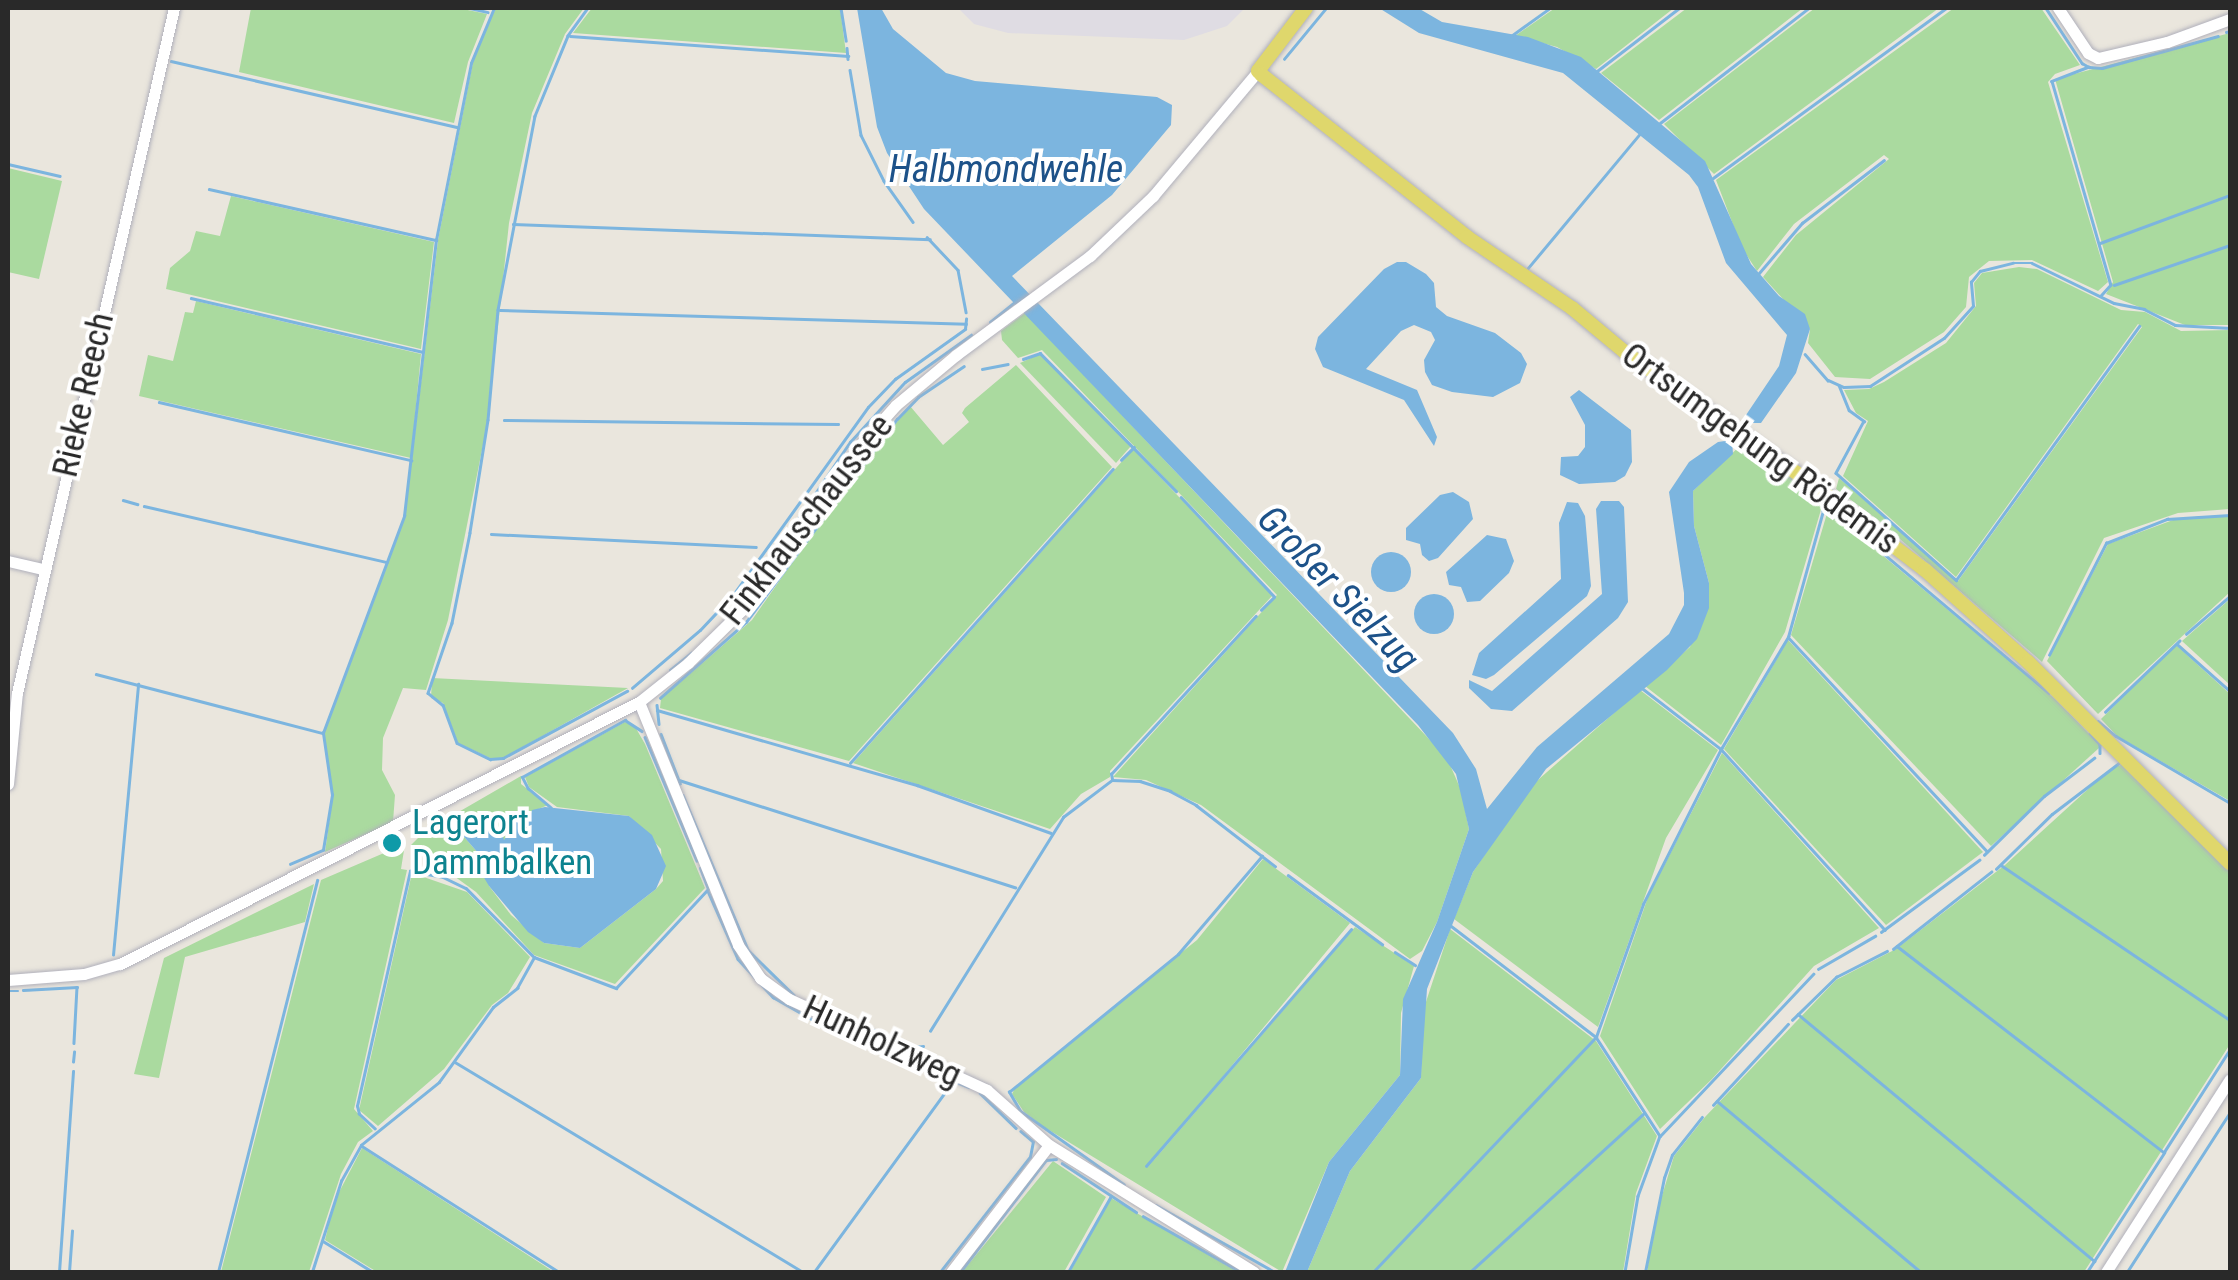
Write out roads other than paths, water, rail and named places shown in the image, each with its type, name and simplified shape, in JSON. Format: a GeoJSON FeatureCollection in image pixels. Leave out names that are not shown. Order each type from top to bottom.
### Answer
{"type":"FeatureCollection","features":[{"type":"Feature","properties":{"kind":"main road"},"geometry":{"type":"LineString","coordinates":[[1258,71],[1306,8]]}},
{"type":"Feature","properties":{"kind":"main road","name":"Ortsumgehung Rödemis"},"geometry":{"type":"LineString","coordinates":[[1258,71],[1467,237],[1572,308],[1626,353],[1818,488],[1925,570],[2028,662],[2230,863]]}},
{"type":"Feature","properties":{"kind":"street","name":"Rieke Reech"},"geometry":{"type":"LineString","coordinates":[[8,784],[13,714],[44,569],[174,8]]}},
{"type":"Feature","properties":{"kind":"street"},"geometry":{"type":"LineString","coordinates":[[2058,8],[2088,53],[2098,58],[2167,42],[2230,19]]}},
{"type":"Feature","properties":{"kind":"street","name":"Finkhauschaussee"},"geometry":{"type":"LineString","coordinates":[[8,980],[84,974],[120,964],[405,824],[638,702],[688,663],[747,605],[861,444],[896,405],[1090,256],[1153,196],[1258,71]]}},
{"type":"Feature","properties":{"kind":"street"},"geometry":{"type":"LineString","coordinates":[[8,561],[44,569]]}},
{"type":"Feature","properties":{"kind":"street","name":"Hunholzweg"},"geometry":{"type":"LineString","coordinates":[[638,702],[738,945],[760,978],[789,999],[987,1090],[1049,1145],[1254,1272]]}},
{"type":"Feature","properties":{"kind":"street"},"geometry":{"type":"LineString","coordinates":[[2106,1272],[2230,1079]]}},
{"type":"Feature","properties":{"kind":"street"},"geometry":{"type":"LineString","coordinates":[[952,1272],[1049,1145]]}},
{"type":"Feature","properties":{"kind":"water","name":"Halbmondwehle"},"geometry":{"type":"Polygon","coordinates":[[[857,8],[881,8],[893,29],[946,73],[975,81],[1157,97],[1172,105],[1171,125],[1112,195],[1012,276],[1453,733],[1476,769],[1487,809],[1537,747],[1669,634],[1684,605],[1684,593],[1669,492],[1689,462],[1718,442],[1732,440],[1733,454],[1693,491],[1694,526],[1709,583],[1709,608],[1697,639],[1667,670],[1546,769],[1473,872],[1427,989],[1421,1078],[1350,1171],[1307,1272],[1285,1272],[1329,1162],[1400,1075],[1403,999],[1437,922],[1469,829],[1456,774],[1418,725],[924,209],[887,153],[877,127],[857,8]]]}},
{"type":"Feature","properties":{"kind":"water"},"geometry":{"type":"Polygon","coordinates":[[[1379,8],[1418,8],[1442,22],[1528,37],[1581,57],[1705,161],[1751,264],[1779,296],[1805,314],[1810,329],[1796,373],[1761,423],[1747,423],[1746,415],[1779,366],[1787,335],[1726,263],[1698,187],[1689,175],[1563,73],[1419,33],[1379,8]]]}},
{"type":"Feature","properties":{"kind":"water"},"geometry":{"type":"Polygon","coordinates":[[[1406,262],[1426,274],[1434,283],[1436,307],[1447,316],[1495,333],[1521,353],[1527,364],[1520,383],[1493,397],[1452,392],[1432,385],[1425,372],[1424,360],[1435,340],[1431,332],[1414,325],[1401,331],[1366,369],[1417,390],[1437,437],[1434,446],[1404,400],[1323,367],[1315,349],[1318,337],[1384,269],[1406,262]]]}},
{"type":"Feature","properties":{"kind":"water"},"geometry":{"type":"Polygon","coordinates":[[[1579,390],[1631,430],[1632,462],[1625,476],[1615,482],[1579,484],[1560,475],[1561,457],[1578,456],[1585,447],[1585,425],[1570,397],[1579,390]]]}},
{"type":"Feature","properties":{"kind":"water"},"geometry":{"type":"Polygon","coordinates":[[[1453,492],[1469,502],[1473,519],[1438,558],[1429,561],[1422,555],[1420,544],[1406,540],[1406,528],[1440,495],[1453,492]]]}},
{"type":"Feature","properties":{"kind":"water"},"geometry":{"type":"Polygon","coordinates":[[[1601,501],[1619,501],[1624,507],[1628,602],[1618,618],[1512,711],[1491,709],[1469,688],[1469,680],[1492,691],[1602,594],[1596,509],[1601,501]]]}},
{"type":"Feature","properties":{"kind":"water"},"geometry":{"type":"Polygon","coordinates":[[[1567,502],[1578,503],[1585,516],[1591,586],[1587,596],[1494,675],[1486,679],[1472,675],[1479,653],[1561,579],[1559,523],[1567,502]]]}},
{"type":"Feature","properties":{"kind":"water"},"geometry":{"type":"Polygon","coordinates":[[[1487,535],[1506,539],[1514,561],[1509,573],[1480,601],[1467,602],[1461,587],[1449,585],[1446,572],[1487,535]]]}},
{"type":"Feature","properties":{"kind":"water"},"geometry":{"type":"Polygon","coordinates":[[[1391,552],[1405,558],[1411,572],[1405,586],[1391,592],[1377,586],[1371,572],[1377,558],[1391,552]]]}},
{"type":"Feature","properties":{"kind":"water"},"geometry":{"type":"Polygon","coordinates":[[[1434,594],[1448,600],[1454,614],[1448,628],[1434,634],[1420,628],[1414,614],[1420,600],[1434,594]]]}},
{"type":"Feature","properties":{"kind":"water"},"geometry":{"type":"Polygon","coordinates":[[[545,807],[629,816],[652,835],[666,866],[656,889],[580,948],[544,943],[528,932],[489,886],[483,876],[486,862],[458,830],[473,817],[483,829],[502,833],[504,840],[516,823],[514,814],[521,811],[530,816],[532,810],[545,807]]]}},
{"type":"Feature","properties":{"kind":"waterway"},"geometry":{"type":"LineString","coordinates":[[470,8],[488,12]]}},
{"type":"Feature","properties":{"kind":"waterway"},"geometry":{"type":"LineString","coordinates":[[290,864],[323,850],[332,795],[323,733],[404,516],[436,240],[471,63],[494,8]]}},
{"type":"Feature","properties":{"kind":"waterway"},"geometry":{"type":"LineString","coordinates":[[588,8],[568,36],[535,116],[498,310],[488,420],[470,533],[452,623],[428,693],[443,705],[457,743],[490,759],[503,758],[627,691]]}},
{"type":"Feature","properties":{"kind":"waterway"},"geometry":{"type":"LineString","coordinates":[[841,8],[846,41]]}},
{"type":"Feature","properties":{"kind":"waterway"},"geometry":{"type":"LineString","coordinates":[[1284,59],[1326,8]]}},
{"type":"Feature","properties":{"kind":"waterway"},"geometry":{"type":"LineString","coordinates":[[1511,36],[1550,8]]}},
{"type":"Feature","properties":{"kind":"waterway"},"geometry":{"type":"LineString","coordinates":[[1597,71],[1679,8]]}},
{"type":"Feature","properties":{"kind":"waterway"},"geometry":{"type":"LineString","coordinates":[[1660,123],[1809,8]]}},
{"type":"Feature","properties":{"kind":"waterway"},"geometry":{"type":"LineString","coordinates":[[1713,178],[1946,8]]}},
{"type":"Feature","properties":{"kind":"waterway"},"geometry":{"type":"LineString","coordinates":[[2046,8],[2082,63],[2089,67],[2102,68],[2218,36]]}},
{"type":"Feature","properties":{"kind":"waterway"},"geometry":{"type":"LineString","coordinates":[[2226,32],[2230,31]]}},
{"type":"Feature","properties":{"kind":"waterway"},"geometry":{"type":"LineString","coordinates":[[570,36],[848,56]]}},
{"type":"Feature","properties":{"kind":"waterway"},"geometry":{"type":"LineString","coordinates":[[847,48],[848,59]]}},
{"type":"Feature","properties":{"kind":"waterway"},"geometry":{"type":"LineString","coordinates":[[171,61],[457,127]]}},
{"type":"Feature","properties":{"kind":"waterway"},"geometry":{"type":"LineString","coordinates":[[2089,67],[2052,81],[2111,285],[2101,296]]}},
{"type":"Feature","properties":{"kind":"waterway","name":"Halbmondwehle"},"geometry":{"type":"LineString","coordinates":[[850,70],[861,135],[884,181],[913,222]]}},
{"type":"Feature","properties":{"kind":"waterway"},"geometry":{"type":"LineString","coordinates":[[1528,268],[1639,135]]}},
{"type":"Feature","properties":{"kind":"waterway"},"geometry":{"type":"LineString","coordinates":[[1759,273],[1802,223],[1884,160]]}},
{"type":"Feature","properties":{"kind":"waterway"},"geometry":{"type":"LineString","coordinates":[[8,164],[60,176]]}},
{"type":"Feature","properties":{"kind":"waterway"},"geometry":{"type":"LineString","coordinates":[[209,189],[436,240]]}},
{"type":"Feature","properties":{"kind":"waterway"},"geometry":{"type":"LineString","coordinates":[[2100,243],[2230,195]]}},
{"type":"Feature","properties":{"kind":"waterway"},"geometry":{"type":"LineString","coordinates":[[513,224],[930,239]]}},
{"type":"Feature","properties":{"kind":"waterway"},"geometry":{"type":"LineString","coordinates":[[927,237],[958,270],[966,312]]}},
{"type":"Feature","properties":{"kind":"waterway"},"geometry":{"type":"LineString","coordinates":[[2114,285],[2230,245]]}},
{"type":"Feature","properties":{"kind":"waterway"},"geometry":{"type":"LineString","coordinates":[[1805,354],[1828,380],[1844,387],[1870,386],[1944,338],[1973,306],[1971,282],[1980,271],[2013,263],[2032,263],[2114,303],[2144,309],[2175,325],[2230,328]]}},
{"type":"Feature","properties":{"kind":"waterway"},"geometry":{"type":"LineString","coordinates":[[191,298],[423,352]]}},
{"type":"Feature","properties":{"kind":"waterway"},"geometry":{"type":"LineString","coordinates":[[990,322],[1016,301]]}},
{"type":"Feature","properties":{"kind":"waterway"},"geometry":{"type":"LineString","coordinates":[[500,310],[966,324]]}},
{"type":"Feature","properties":{"kind":"waterway"},"geometry":{"type":"LineString","coordinates":[[632,688],[700,630],[733,595],[868,407],[895,379],[965,329],[966,319]]}},
{"type":"Feature","properties":{"kind":"waterway"},"geometry":{"type":"LineString","coordinates":[[1839,385],[1849,410],[1864,421],[1836,473],[1956,580],[2139,326]]}},
{"type":"Feature","properties":{"kind":"waterway"},"geometry":{"type":"LineString","coordinates":[[742,602],[850,442],[905,382],[971,335]]}},
{"type":"Feature","properties":{"kind":"waterway"},"geometry":{"type":"LineString","coordinates":[[1040,353],[1176,491]]}},
{"type":"Feature","properties":{"kind":"waterway"},"geometry":{"type":"LineString","coordinates":[[1023,359],[1040,353]]}},
{"type":"Feature","properties":{"kind":"waterway"},"geometry":{"type":"LineString","coordinates":[[982,369],[1008,364]]}},
{"type":"Feature","properties":{"kind":"waterway"},"geometry":{"type":"LineString","coordinates":[[660,698],[746,622],[897,419],[918,397],[964,366]]}},
{"type":"Feature","properties":{"kind":"waterway"},"geometry":{"type":"LineString","coordinates":[[159,402],[411,460]]}},
{"type":"Feature","properties":{"kind":"waterway"},"geometry":{"type":"LineString","coordinates":[[504,420],[838,424]]}},
{"type":"Feature","properties":{"kind":"waterway"},"geometry":{"type":"LineString","coordinates":[[1121,460],[1134,447]]}},
{"type":"Feature","properties":{"kind":"waterway"},"geometry":{"type":"LineString","coordinates":[[850,763],[1113,469]]}},
{"type":"Feature","properties":{"kind":"waterway"},"geometry":{"type":"LineString","coordinates":[[1181,497],[1274,596]]}},
{"type":"Feature","properties":{"kind":"waterway"},"geometry":{"type":"LineString","coordinates":[[123,500],[137,504]]}},
{"type":"Feature","properties":{"kind":"waterway"},"geometry":{"type":"LineString","coordinates":[[1642,688],[1721,749],[1788,637],[1825,504]]}},
{"type":"Feature","properties":{"kind":"waterway"},"geometry":{"type":"LineString","coordinates":[[144,506],[387,562]]}},
{"type":"Feature","properties":{"kind":"waterway"},"geometry":{"type":"LineString","coordinates":[[1822,511],[1833,511],[2049,693]]}},
{"type":"Feature","properties":{"kind":"waterway"},"geometry":{"type":"LineString","coordinates":[[2049,655],[2106,543],[2167,519],[2230,515]]}},
{"type":"Feature","properties":{"kind":"waterway"},"geometry":{"type":"LineString","coordinates":[[491,534],[756,547]]}},
{"type":"Feature","properties":{"kind":"waterway"},"geometry":{"type":"LineString","coordinates":[[2186,634],[2230,596]]}},
{"type":"Feature","properties":{"kind":"waterway"},"geometry":{"type":"LineString","coordinates":[[1261,610],[1274,597]]}},
{"type":"Feature","properties":{"kind":"waterway"},"geometry":{"type":"LineString","coordinates":[[1112,779],[1111,774],[1256,616]]}},
{"type":"Feature","properties":{"kind":"waterway"},"geometry":{"type":"LineString","coordinates":[[1789,638],[1987,851]]}},
{"type":"Feature","properties":{"kind":"waterway"},"geometry":{"type":"LineString","coordinates":[[2105,712],[2179,641]]}},
{"type":"Feature","properties":{"kind":"waterway"},"geometry":{"type":"LineString","coordinates":[[2177,644],[2230,691]]}},
{"type":"Feature","properties":{"kind":"waterway"},"geometry":{"type":"LineString","coordinates":[[670,670],[691,653]]}},
{"type":"Feature","properties":{"kind":"waterway"},"geometry":{"type":"LineString","coordinates":[[96,674],[322,733]]}},
{"type":"Feature","properties":{"kind":"waterway"},"geometry":{"type":"LineString","coordinates":[[113,955],[138,684]]}},
{"type":"Feature","properties":{"kind":"waterway"},"geometry":{"type":"LineString","coordinates":[[657,705],[659,724]]}},
{"type":"Feature","properties":{"kind":"waterway"},"geometry":{"type":"LineString","coordinates":[[657,710],[917,785],[1051,833]]}},
{"type":"Feature","properties":{"kind":"waterway"},"geometry":{"type":"LineString","coordinates":[[551,808],[528,789],[522,777],[625,720],[642,731]]}},
{"type":"Feature","properties":{"kind":"waterway"},"geometry":{"type":"LineString","coordinates":[[2098,721],[2116,736],[2230,803]]}},
{"type":"Feature","properties":{"kind":"waterway"},"geometry":{"type":"LineString","coordinates":[[2090,733],[2100,744],[2100,753]]}},
{"type":"Feature","properties":{"kind":"waterway"},"geometry":{"type":"LineString","coordinates":[[661,734],[680,783]]}},
{"type":"Feature","properties":{"kind":"waterway"},"geometry":{"type":"LineString","coordinates":[[645,737],[697,861]]}},
{"type":"Feature","properties":{"kind":"waterway"},"geometry":{"type":"LineString","coordinates":[[1373,1272],[1596,1037],[1643,904],[1721,749],[1885,930]]}},
{"type":"Feature","properties":{"kind":"waterway"},"geometry":{"type":"LineString","coordinates":[[1984,855],[2044,796],[2094,758]]}},
{"type":"Feature","properties":{"kind":"waterway"},"geometry":{"type":"LineString","coordinates":[[1996,869],[2052,814],[2119,763]]}},
{"type":"Feature","properties":{"kind":"waterway"},"geometry":{"type":"LineString","coordinates":[[679,780],[1015,887]]}},
{"type":"Feature","properties":{"kind":"waterway"},"geometry":{"type":"LineString","coordinates":[[930,1031],[1063,817],[1112,780],[1140,781],[1170,791],[1196,805],[1275,866]]}},
{"type":"Feature","properties":{"kind":"waterway"},"geometry":{"type":"LineString","coordinates":[[683,795],[748,950],[794,995]]}},
{"type":"Feature","properties":{"kind":"waterway"},"geometry":{"type":"LineString","coordinates":[[1124,1185],[1020,1111],[1009,1092],[1178,954],[1262,856]]}},
{"type":"Feature","properties":{"kind":"waterway"},"geometry":{"type":"LineString","coordinates":[[1881,932],[1979,860]]}},
{"type":"Feature","properties":{"kind":"waterway"},"geometry":{"type":"LineString","coordinates":[[2001,865],[2230,1020]]}},
{"type":"Feature","properties":{"kind":"waterway"},"geometry":{"type":"LineString","coordinates":[[312,1272],[341,1181],[361,1145],[439,1082],[493,1007],[517,988],[534,957],[616,988],[708,889],[700,868]]}},
{"type":"Feature","properties":{"kind":"waterway"},"geometry":{"type":"LineString","coordinates":[[375,1129],[359,1114],[357,1106],[410,871],[443,877],[466,888],[533,956]]}},
{"type":"Feature","properties":{"kind":"waterway"},"geometry":{"type":"LineString","coordinates":[[1893,949],[1991,872]]}},
{"type":"Feature","properties":{"kind":"waterway"},"geometry":{"type":"LineString","coordinates":[[1288,875],[1382,944]]}},
{"type":"Feature","properties":{"kind":"waterway"},"geometry":{"type":"LineString","coordinates":[[218,1272],[317,880]]}},
{"type":"Feature","properties":{"kind":"waterway"},"geometry":{"type":"LineString","coordinates":[[708,891],[738,959],[773,997],[836,1033],[968,1087]]}},
{"type":"Feature","properties":{"kind":"waterway"},"geometry":{"type":"LineString","coordinates":[[1450,925],[1596,1037],[1660,1136],[1638,1196],[1625,1272]]}},
{"type":"Feature","properties":{"kind":"waterway"},"geometry":{"type":"LineString","coordinates":[[1146,1166],[1351,929]]}},
{"type":"Feature","properties":{"kind":"waterway"},"geometry":{"type":"LineString","coordinates":[[1818,969],[1875,936]]}},
{"type":"Feature","properties":{"kind":"waterway"},"geometry":{"type":"LineString","coordinates":[[1897,946],[2164,1152],[2230,1049]]}},
{"type":"Feature","properties":{"kind":"waterway"},"geometry":{"type":"LineString","coordinates":[[1792,1020],[1836,977],[1887,951]]}},
{"type":"Feature","properties":{"kind":"waterway"},"geometry":{"type":"LineString","coordinates":[[1395,952],[1415,965]]}},
{"type":"Feature","properties":{"kind":"waterway"},"geometry":{"type":"LineString","coordinates":[[1660,1136],[1813,974]]}},
{"type":"Feature","properties":{"kind":"waterway"},"geometry":{"type":"LineString","coordinates":[[23,990],[77,987],[74,1043]]}},
{"type":"Feature","properties":{"kind":"waterway"},"geometry":{"type":"LineString","coordinates":[[8,991],[18,991]]}},
{"type":"Feature","properties":{"kind":"waterway"},"geometry":{"type":"LineString","coordinates":[[833,1013],[915,1047],[923,1046]]}},
{"type":"Feature","properties":{"kind":"waterway"},"geometry":{"type":"LineString","coordinates":[[1798,1014],[2094,1261]]}},
{"type":"Feature","properties":{"kind":"waterway"},"geometry":{"type":"LineString","coordinates":[[1713,1105],[1788,1024]]}},
{"type":"Feature","properties":{"kind":"waterway"},"geometry":{"type":"LineString","coordinates":[[73,1062],[74,1052]]}},
{"type":"Feature","properties":{"kind":"waterway"},"geometry":{"type":"LineString","coordinates":[[455,1062],[803,1272]]}},
{"type":"Feature","properties":{"kind":"waterway"},"geometry":{"type":"LineString","coordinates":[[59,1272],[73,1071]]}},
{"type":"Feature","properties":{"kind":"waterway"},"geometry":{"type":"LineString","coordinates":[[814,1272],[951,1084]]}},
{"type":"Feature","properties":{"kind":"waterway"},"geometry":{"type":"LineString","coordinates":[[980,1093],[1016,1128]]}},
{"type":"Feature","properties":{"kind":"waterway"},"geometry":{"type":"LineString","coordinates":[[1717,1101],[1921,1272]]}},
{"type":"Feature","properties":{"kind":"waterway"},"geometry":{"type":"LineString","coordinates":[[2127,1272],[2230,1112]]}},
{"type":"Feature","properties":{"kind":"waterway"},"geometry":{"type":"LineString","coordinates":[[1470,1272],[1643,1114]]}},
{"type":"Feature","properties":{"kind":"waterway"},"geometry":{"type":"LineString","coordinates":[[1645,1272],[1672,1155],[1702,1117]]}},
{"type":"Feature","properties":{"kind":"waterway"},"geometry":{"type":"LineString","coordinates":[[940,1272],[1030,1157],[1033,1142],[1021,1132]]}},
{"type":"Feature","properties":{"kind":"waterway"},"geometry":{"type":"LineString","coordinates":[[362,1146],[559,1272]]}},
{"type":"Feature","properties":{"kind":"waterway"},"geometry":{"type":"LineString","coordinates":[[2087,1272],[2164,1153]]}},
{"type":"Feature","properties":{"kind":"waterway"},"geometry":{"type":"LineString","coordinates":[[960,1272],[1046,1160],[1056,1159]]}},
{"type":"Feature","properties":{"kind":"waterway"},"geometry":{"type":"LineString","coordinates":[[1062,1163],[1136,1212]]}},
{"type":"Feature","properties":{"kind":"waterway"},"geometry":{"type":"LineString","coordinates":[[1068,1272],[1111,1196]]}},
{"type":"Feature","properties":{"kind":"waterway"},"geometry":{"type":"LineString","coordinates":[[1156,1205],[1273,1271]]}},
{"type":"Feature","properties":{"kind":"waterway"},"geometry":{"type":"LineString","coordinates":[[1143,1216],[1241,1272]]}},
{"type":"Feature","properties":{"kind":"waterway"},"geometry":{"type":"LineString","coordinates":[[69,1272],[72,1231]]}},
{"type":"Feature","properties":{"kind":"waterway"},"geometry":{"type":"LineString","coordinates":[[323,1241],[373,1272]]}},
{"type":"Feature","properties":{"kind":"place","name":"Lagerort Dammbalken"},"geometry":{"type":"Point","coordinates":[392,843]}},
{"type":"Feature","properties":{"kind":"water label","name":"Großer Sielzug"},"geometry":{"type":"Point","coordinates":[1338,589]}}]}
